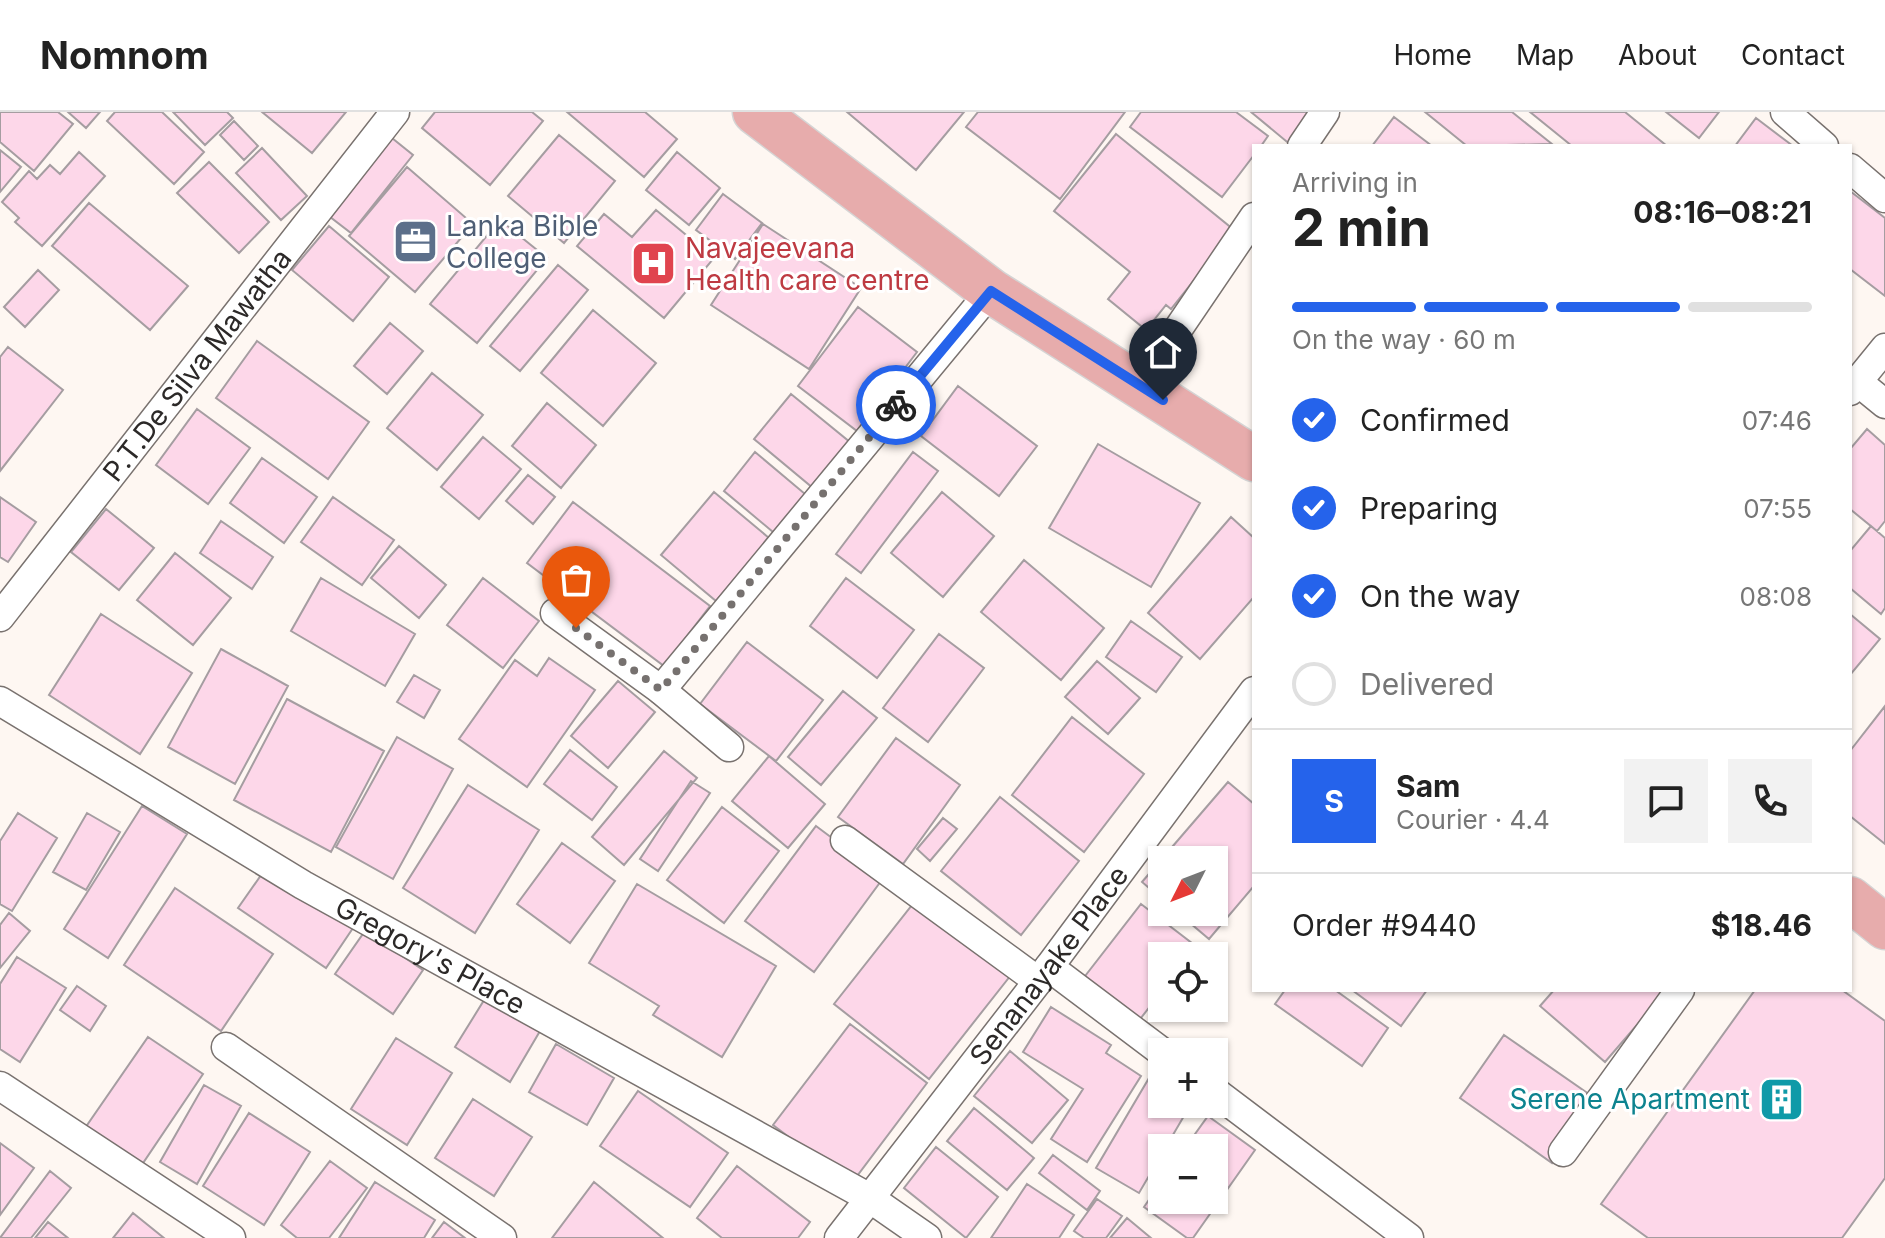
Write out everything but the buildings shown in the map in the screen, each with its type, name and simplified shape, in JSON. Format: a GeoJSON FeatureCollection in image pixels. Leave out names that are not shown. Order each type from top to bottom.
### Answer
{"type":"FeatureCollection","features":[{"type":"Feature","properties":{"kind":"main road"},"geometry":{"type":"LineString","coordinates":[[755,112],[991,291],[1252,458]]}},
{"type":"Feature","properties":{"kind":"main road"},"geometry":{"type":"LineString","coordinates":[[1852,901],[1885,927]]}},
{"type":"Feature","properties":{"kind":"street","name":"P.T.De Silva Mawatha"},"geometry":{"type":"LineString","coordinates":[[0,617],[395,112]]}},
{"type":"Feature","properties":{"kind":"street"},"geometry":{"type":"LineString","coordinates":[[1303,144],[1325,112]]}},
{"type":"Feature","properties":{"kind":"street"},"geometry":{"type":"LineString","coordinates":[[1785,112],[1822,144]]}},
{"type":"Feature","properties":{"kind":"street"},"geometry":{"type":"LineString","coordinates":[[1852,170],[1885,198]]}},
{"type":"Feature","properties":{"kind":"street"},"geometry":{"type":"LineString","coordinates":[[1140,385],[1252,220]]}},
{"type":"Feature","properties":{"kind":"street"},"geometry":{"type":"LineString","coordinates":[[661,690],[991,291]]}},
{"type":"Feature","properties":{"kind":"street"},"geometry":{"type":"LineString","coordinates":[[1885,348],[1854,387],[1885,404]]}},
{"type":"Feature","properties":{"kind":"street"},"geometry":{"type":"LineString","coordinates":[[555,613],[661,690],[729,747]]}},
{"type":"Feature","properties":{"kind":"street","name":"Senanayake Place"},"geometry":{"type":"LineString","coordinates":[[839,1238],[1043,974],[1252,694]]}},
{"type":"Feature","properties":{"kind":"street","name":"Gregory's Place"},"geometry":{"type":"LineString","coordinates":[[0,701],[303,885],[868,1197],[927,1238]]}},
{"type":"Feature","properties":{"kind":"street"},"geometry":{"type":"LineString","coordinates":[[845,840],[1148,1043]]}},
{"type":"Feature","properties":{"kind":"street"},"geometry":{"type":"LineString","coordinates":[[1563,1152],[1679,992]]}},
{"type":"Feature","properties":{"kind":"street"},"geometry":{"type":"LineString","coordinates":[[226,1047],[502,1238]]}},
{"type":"Feature","properties":{"kind":"street"},"geometry":{"type":"LineString","coordinates":[[0,1086],[231,1238]]}},
{"type":"Feature","properties":{"kind":"street"},"geometry":{"type":"LineString","coordinates":[[1228,1102],[1409,1238]]}},
{"type":"Feature","properties":{"kind":"way so far"},"geometry":{"type":"LineString","coordinates":[[576,628],[661,690],[896,405]]}},
{"type":"Feature","properties":{"kind":"place","name":"Lanka Bible College"},"geometry":{"type":"Point","coordinates":[415,242]}},
{"type":"Feature","properties":{"kind":"place","name":"Navajeevana Health care centre"},"geometry":{"type":"Point","coordinates":[654,264]}},
{"type":"Feature","properties":{"kind":"place","name":"Serene Apartment"},"geometry":{"type":"Point","coordinates":[1781,1099]}},
{"type":"Feature","properties":{"kind":"route"},"geometry":{"type":"LineString","coordinates":[[896,405],[991,291],[1163,400]]}}]}
